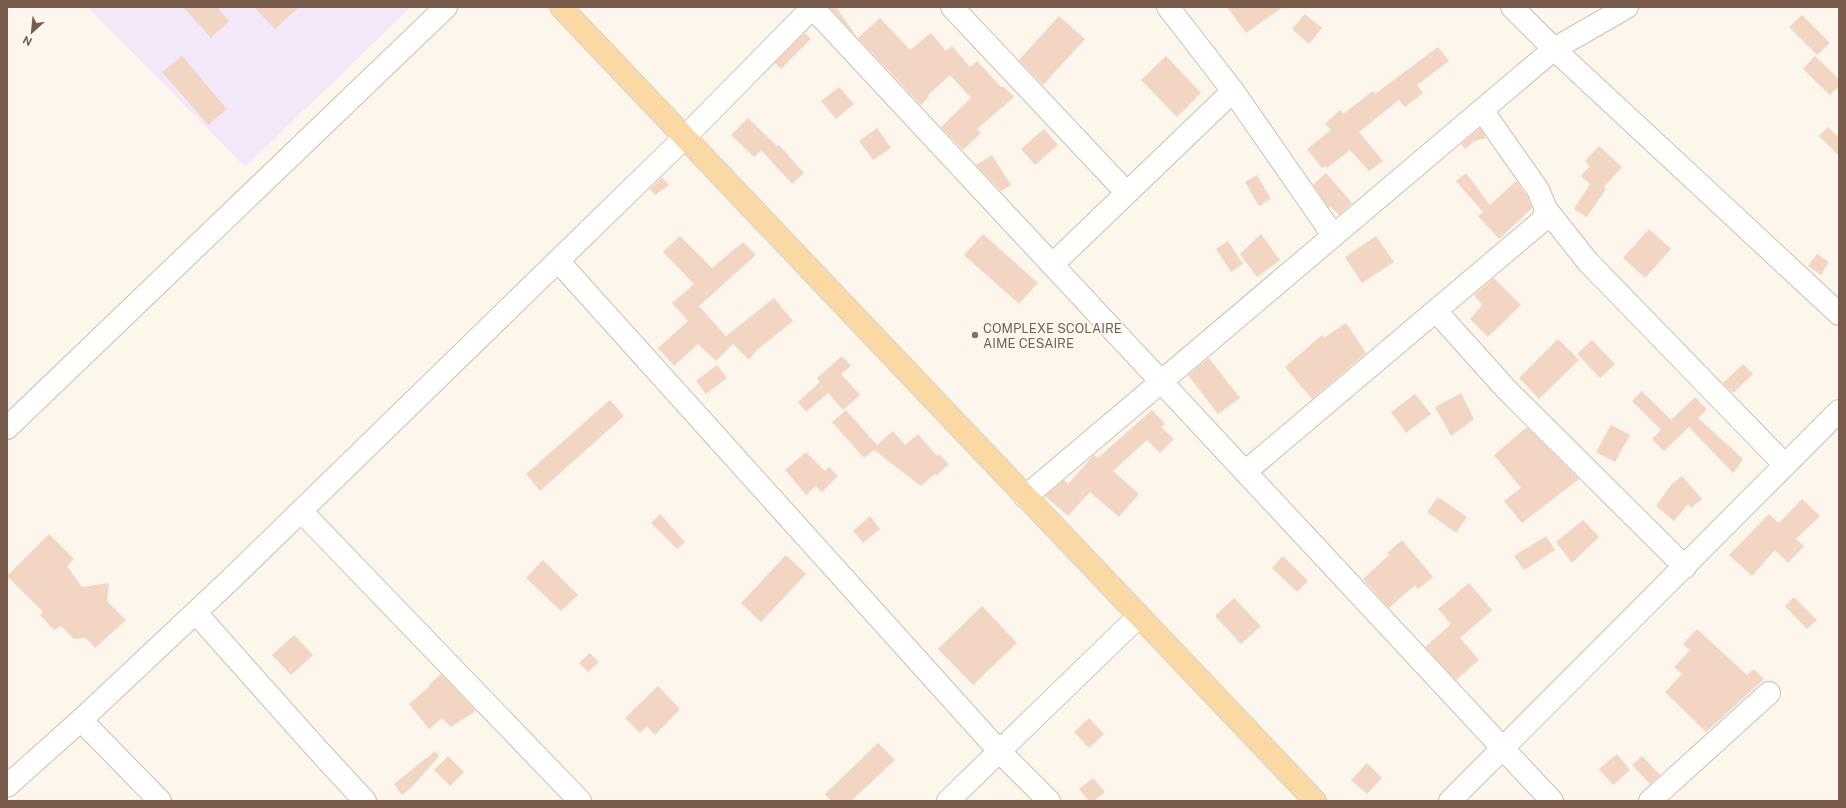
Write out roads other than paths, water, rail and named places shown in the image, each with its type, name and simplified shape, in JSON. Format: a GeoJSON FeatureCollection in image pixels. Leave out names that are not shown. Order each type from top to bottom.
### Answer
{"type":"FeatureCollection","features":[{"type":"Feature","properties":{"kind":"main road"},"geometry":{"type":"LineString","coordinates":[[561,7],[1315,801]]}},
{"type":"Feature","properties":{"kind":"street"},"geometry":{"type":"LineString","coordinates":[[7,428],[446,7]]}},
{"type":"Feature","properties":{"kind":"street"},"geometry":{"type":"LineString","coordinates":[[7,786],[81,720],[196,613],[684,138],[812,7],[1552,801]]}},
{"type":"Feature","properties":{"kind":"street"},"geometry":{"type":"LineString","coordinates":[[952,7],[1126,192]]}},
{"type":"Feature","properties":{"kind":"street"},"geometry":{"type":"LineString","coordinates":[[1168,7],[1233,92],[1333,235]]}},
{"type":"Feature","properties":{"kind":"street"},"geometry":{"type":"LineString","coordinates":[[1512,7],[1554,49],[1839,314]]}},
{"type":"Feature","properties":{"kind":"street"},"geometry":{"type":"LineString","coordinates":[[1025,497],[1160,381],[1554,49],[1627,7]]}},
{"type":"Feature","properties":{"kind":"street"},"geometry":{"type":"LineString","coordinates":[[1052,265],[1126,192],[1233,92]]}},
{"type":"Feature","properties":{"kind":"street"},"geometry":{"type":"LineString","coordinates":[[1482,110],[1538,190],[1546,209],[1588,262],[1785,464]]}},
{"type":"Feature","properties":{"kind":"street"},"geometry":{"type":"LineString","coordinates":[[1245,472],[1543,220],[1546,209]]}},
{"type":"Feature","properties":{"kind":"street"},"geometry":{"type":"LineString","coordinates":[[558,261],[1000,752],[1049,801]]}},
{"type":"Feature","properties":{"kind":"street"},"geometry":{"type":"LineString","coordinates":[[1436,311],[1506,389],[1685,567]]}},
{"type":"Feature","properties":{"kind":"street"},"geometry":{"type":"LineString","coordinates":[[1450,801],[1839,411]]}},
{"type":"Feature","properties":{"kind":"street"},"geometry":{"type":"LineString","coordinates":[[301,511],[580,801]]}},
{"type":"Feature","properties":{"kind":"street"},"geometry":{"type":"LineString","coordinates":[[196,613],[317,749],[366,801]]}},
{"type":"Feature","properties":{"kind":"street"},"geometry":{"type":"LineString","coordinates":[[948,801],[1139,616]]}},
{"type":"Feature","properties":{"kind":"street"},"geometry":{"type":"LineString","coordinates":[[1650,801],[1769,693]]}},
{"type":"Feature","properties":{"kind":"street"},"geometry":{"type":"LineString","coordinates":[[81,720],[160,801]]}},
{"type":"Feature","properties":{"kind":"place","name":"COMPLEXE SCOLAIRE AIME CESAIRE"},"geometry":{"type":"Point","coordinates":[975,335]}}]}
